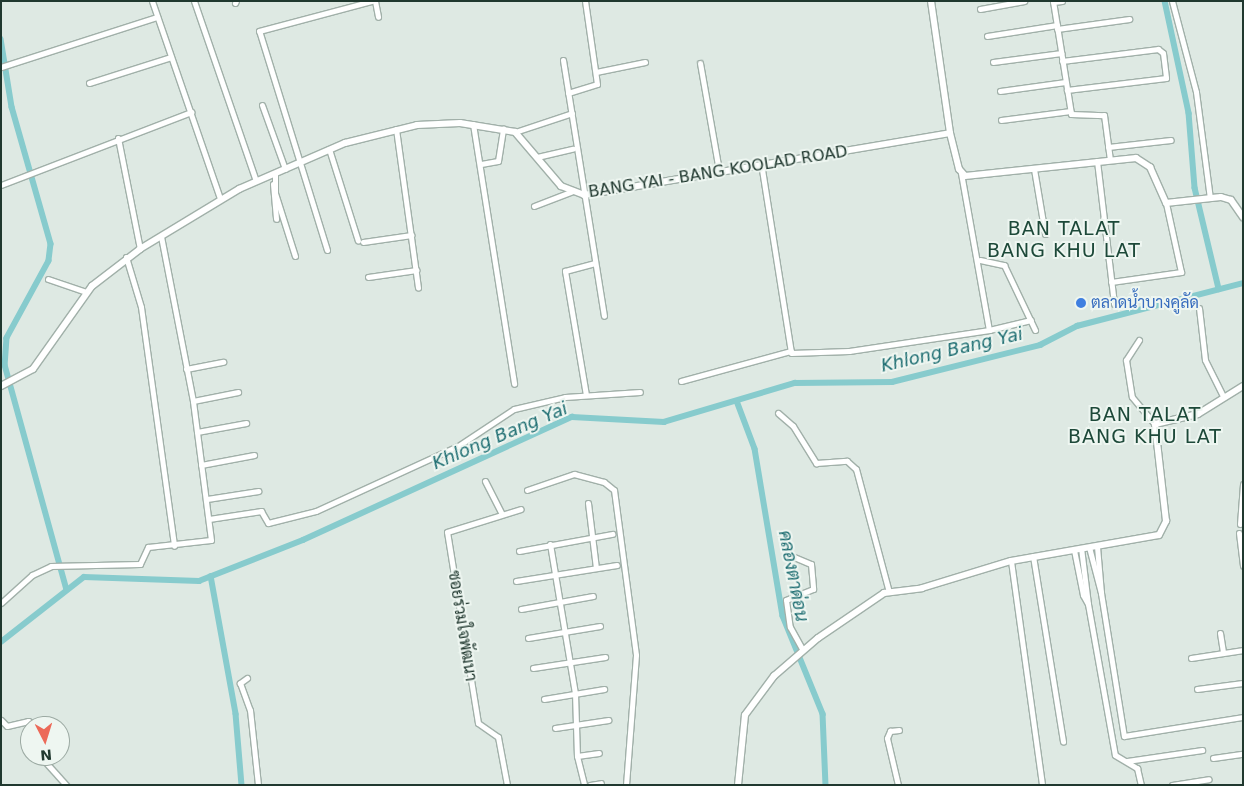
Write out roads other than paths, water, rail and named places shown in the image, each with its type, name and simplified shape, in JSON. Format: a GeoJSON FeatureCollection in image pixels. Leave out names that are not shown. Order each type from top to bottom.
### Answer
{"type":"FeatureCollection","features":[{"type":"Feature","properties":{"kind":"street"},"geometry":{"type":"LineString","coordinates":[[152,1],[220,198]]}},
{"type":"Feature","properties":{"kind":"street"},"geometry":{"type":"LineString","coordinates":[[194,1],[256,181]]}},
{"type":"Feature","properties":{"kind":"street"},"geometry":{"type":"LineString","coordinates":[[327,250],[260,42],[260,29],[373,1],[378,17]]}},
{"type":"Feature","properties":{"kind":"street"},"geometry":{"type":"LineString","coordinates":[[568,93],[597,86],[585,1]]}},
{"type":"Feature","properties":{"kind":"street"},"geometry":{"type":"LineString","coordinates":[[931,1],[950,133],[961,173],[980,260],[989,330]]}},
{"type":"Feature","properties":{"kind":"street"},"geometry":{"type":"LineString","coordinates":[[980,9],[1024,1]]}},
{"type":"Feature","properties":{"kind":"street"},"geometry":{"type":"LineString","coordinates":[[1062,1],[1053,2],[1070,111],[1076,118],[1104,115],[1110,160]]}},
{"type":"Feature","properties":{"kind":"street"},"geometry":{"type":"LineString","coordinates":[[1172,1],[1196,92],[1208,198]]}},
{"type":"Feature","properties":{"kind":"street"},"geometry":{"type":"LineString","coordinates":[[4,66],[157,17]]}},
{"type":"Feature","properties":{"kind":"street"},"geometry":{"type":"LineString","coordinates":[[987,36],[1129,19]]}},
{"type":"Feature","properties":{"kind":"street"},"geometry":{"type":"LineString","coordinates":[[1062,62],[1158,49],[1163,53],[1166,78],[1067,90]]}},
{"type":"Feature","properties":{"kind":"street"},"geometry":{"type":"LineString","coordinates":[[993,62],[1061,53]]}},
{"type":"Feature","properties":{"kind":"street"},"geometry":{"type":"LineString","coordinates":[[89,83],[172,57]]}},
{"type":"Feature","properties":{"kind":"street"},"geometry":{"type":"LineString","coordinates":[[563,60],[604,316]]}},
{"type":"Feature","properties":{"kind":"street"},"geometry":{"type":"LineString","coordinates":[[596,72],[645,62]]}},
{"type":"Feature","properties":{"kind":"street"},"geometry":{"type":"LineString","coordinates":[[700,63],[719,171]]}},
{"type":"Feature","properties":{"kind":"street"},"geometry":{"type":"LineString","coordinates":[[1000,91],[1066,82]]}},
{"type":"Feature","properties":{"kind":"street"},"geometry":{"type":"LineString","coordinates":[[262,105],[285,168]]}},
{"type":"Feature","properties":{"kind":"street"},"geometry":{"type":"LineString","coordinates":[[1001,120],[1070,111]]}},
{"type":"Feature","properties":{"kind":"street"},"geometry":{"type":"LineString","coordinates":[[1,185],[45,172],[118,138],[191,112]]}},
{"type":"Feature","properties":{"kind":"street"},"geometry":{"type":"LineString","coordinates":[[1,386],[17,380],[42,359],[86,292],[126,257],[220,198],[329,149],[396,129],[432,123],[473,124],[503,128],[515,132],[572,113]]}},
{"type":"Feature","properties":{"kind":"street"},"geometry":{"type":"LineString","coordinates":[[473,124],[481,164],[514,384]]}},
{"type":"Feature","properties":{"kind":"street"},"geometry":{"type":"LineString","coordinates":[[481,164],[498,161],[503,128]]}},
{"type":"Feature","properties":{"kind":"street"},"geometry":{"type":"LineString","coordinates":[[396,129],[418,287]]}},
{"type":"Feature","properties":{"kind":"street","name":"BANG YAI - BANG KOOLAD ROAD"},"geometry":{"type":"LineString","coordinates":[[515,132],[556,182],[571,192],[584,195],[761,163],[950,133]]}},
{"type":"Feature","properties":{"kind":"street"},"geometry":{"type":"LineString","coordinates":[[118,138],[140,249]]}},
{"type":"Feature","properties":{"kind":"street"},"geometry":{"type":"LineString","coordinates":[[1108,147],[1171,140]]}},
{"type":"Feature","properties":{"kind":"street"},"geometry":{"type":"LineString","coordinates":[[329,149],[360,242],[410,235]]}},
{"type":"Feature","properties":{"kind":"street"},"geometry":{"type":"LineString","coordinates":[[537,157],[573,149]]}},
{"type":"Feature","properties":{"kind":"street"},"geometry":{"type":"LineString","coordinates":[[961,173],[969,176],[1136,158],[1146,162],[1166,203],[1182,272],[1111,282]]}},
{"type":"Feature","properties":{"kind":"street"},"geometry":{"type":"LineString","coordinates":[[1097,161],[1114,304]]}},
{"type":"Feature","properties":{"kind":"street"},"geometry":{"type":"LineString","coordinates":[[761,163],[791,351]]}},
{"type":"Feature","properties":{"kind":"street"},"geometry":{"type":"LineString","coordinates":[[1034,169],[1045,234]]}},
{"type":"Feature","properties":{"kind":"street"},"geometry":{"type":"LineString","coordinates":[[276,173],[271,190],[276,219]]}},
{"type":"Feature","properties":{"kind":"street"},"geometry":{"type":"LineString","coordinates":[[274,182],[295,256]]}},
{"type":"Feature","properties":{"kind":"street"},"geometry":{"type":"LineString","coordinates":[[534,206],[571,192]]}},
{"type":"Feature","properties":{"kind":"street"},"geometry":{"type":"LineString","coordinates":[[1166,203],[1208,198],[1228,198],[1243,217]]}},
{"type":"Feature","properties":{"kind":"street"},"geometry":{"type":"LineString","coordinates":[[1,602],[32,575],[52,566],[62,564],[140,564],[146,548],[210,542],[209,519],[193,401],[162,236]]}},
{"type":"Feature","properties":{"kind":"street"},"geometry":{"type":"LineString","coordinates":[[126,257],[141,307],[174,546]]}},
{"type":"Feature","properties":{"kind":"street"},"geometry":{"type":"LineString","coordinates":[[980,260],[1004,265],[1035,330]]}},
{"type":"Feature","properties":{"kind":"street"},"geometry":{"type":"LineString","coordinates":[[586,395],[565,271],[595,262]]}},
{"type":"Feature","properties":{"kind":"street"},"geometry":{"type":"LineString","coordinates":[[368,277],[416,270]]}},
{"type":"Feature","properties":{"kind":"street"},"geometry":{"type":"LineString","coordinates":[[48,279],[86,292]]}},
{"type":"Feature","properties":{"kind":"street"},"geometry":{"type":"LineString","coordinates":[[1198,308],[1205,360],[1223,396]]}},
{"type":"Feature","properties":{"kind":"street"},"geometry":{"type":"LineString","coordinates":[[681,381],[791,351],[849,351],[989,330],[1031,320]]}},
{"type":"Feature","properties":{"kind":"street"},"geometry":{"type":"LineString","coordinates":[[738,785],[745,715],[791,660],[889,592],[922,588],[1033,556],[1154,537],[1163,531],[1166,513],[1155,424],[1132,397],[1126,360],[1139,340]]}},
{"type":"Feature","properties":{"kind":"street"},"geometry":{"type":"LineString","coordinates":[[186,369],[223,362]]}},
{"type":"Feature","properties":{"kind":"street"},"geometry":{"type":"LineString","coordinates":[[1155,424],[1166,418],[1198,414],[1223,396],[1243,386]]}},
{"type":"Feature","properties":{"kind":"street"},"geometry":{"type":"LineString","coordinates":[[193,401],[238,392]]}},
{"type":"Feature","properties":{"kind":"street"},"geometry":{"type":"LineString","coordinates":[[209,519],[261,510],[268,523],[316,511],[458,446],[514,409],[586,395],[640,392]]}},
{"type":"Feature","properties":{"kind":"street"},"geometry":{"type":"LineString","coordinates":[[778,412],[794,426],[816,463],[847,461],[856,469],[889,592]]}},
{"type":"Feature","properties":{"kind":"street"},"geometry":{"type":"LineString","coordinates":[[197,432],[246,424]]}},
{"type":"Feature","properties":{"kind":"street"},"geometry":{"type":"LineString","coordinates":[[202,465],[254,455]]}},
{"type":"Feature","properties":{"kind":"street"},"geometry":{"type":"LineString","coordinates":[[527,490],[574,474],[604,482],[614,490],[636,655],[626,785]]}},
{"type":"Feature","properties":{"kind":"street"},"geometry":{"type":"LineString","coordinates":[[485,481],[502,514]]}},
{"type":"Feature","properties":{"kind":"street"},"geometry":{"type":"LineString","coordinates":[[1240,524],[1243,484]]}},
{"type":"Feature","properties":{"kind":"street"},"geometry":{"type":"LineString","coordinates":[[206,499],[258,491]]}},
{"type":"Feature","properties":{"kind":"street"},"geometry":{"type":"LineString","coordinates":[[588,503],[596,568]]}},
{"type":"Feature","properties":{"kind":"street","name":"ซอยร่วมใจพัฒนา"},"geometry":{"type":"LineString","coordinates":[[507,785],[498,736],[478,723],[447,532],[521,509]]}},
{"type":"Feature","properties":{"kind":"street"},"geometry":{"type":"LineString","coordinates":[[1238,533],[1243,564]]}},
{"type":"Feature","properties":{"kind":"street"},"geometry":{"type":"LineString","coordinates":[[519,551],[591,536],[612,534]]}},
{"type":"Feature","properties":{"kind":"street"},"geometry":{"type":"LineString","coordinates":[[550,544],[575,693],[579,724],[577,756],[580,782],[584,785]]}},
{"type":"Feature","properties":{"kind":"street"},"geometry":{"type":"LineString","coordinates":[[1097,546],[1101,593],[1124,736],[1189,729],[1242,718]]}},
{"type":"Feature","properties":{"kind":"street"},"geometry":{"type":"LineString","coordinates":[[1089,547],[1101,593]]}},
{"type":"Feature","properties":{"kind":"street"},"geometry":{"type":"LineString","coordinates":[[1078,549],[1115,755],[1137,768],[1141,785]]}},
{"type":"Feature","properties":{"kind":"street"},"geometry":{"type":"LineString","coordinates":[[787,554],[812,564],[813,589],[786,600],[790,627],[802,651]]}},
{"type":"Feature","properties":{"kind":"street"},"geometry":{"type":"LineString","coordinates":[[1033,556],[1063,742]]}},
{"type":"Feature","properties":{"kind":"street"},"geometry":{"type":"LineString","coordinates":[[1011,561],[1042,785]]}},
{"type":"Feature","properties":{"kind":"street"},"geometry":{"type":"LineString","coordinates":[[516,581],[617,565]]}},
{"type":"Feature","properties":{"kind":"street"},"geometry":{"type":"LineString","coordinates":[[521,609],[593,596]]}},
{"type":"Feature","properties":{"kind":"street"},"geometry":{"type":"LineString","coordinates":[[528,638],[600,626]]}},
{"type":"Feature","properties":{"kind":"street"},"geometry":{"type":"LineString","coordinates":[[1220,633],[1223,653]]}},
{"type":"Feature","properties":{"kind":"street"},"geometry":{"type":"LineString","coordinates":[[1191,658],[1243,650]]}},
{"type":"Feature","properties":{"kind":"street"},"geometry":{"type":"LineString","coordinates":[[533,668],[605,657]]}},
{"type":"Feature","properties":{"kind":"street"},"geometry":{"type":"LineString","coordinates":[[246,678],[240,683],[250,710],[258,785]]}},
{"type":"Feature","properties":{"kind":"street"},"geometry":{"type":"LineString","coordinates":[[1197,689],[1243,683]]}},
{"type":"Feature","properties":{"kind":"street"},"geometry":{"type":"LineString","coordinates":[[544,699],[604,689]]}},
{"type":"Feature","properties":{"kind":"street"},"geometry":{"type":"LineString","coordinates":[[1,720],[7,726],[20,723]]}},
{"type":"Feature","properties":{"kind":"street"},"geometry":{"type":"LineString","coordinates":[[555,728],[608,720]]}},
{"type":"Feature","properties":{"kind":"street"},"geometry":{"type":"LineString","coordinates":[[898,785],[887,738],[890,731],[899,730]]}},
{"type":"Feature","properties":{"kind":"street"},"geometry":{"type":"LineString","coordinates":[[1127,761],[1202,750]]}},
{"type":"Feature","properties":{"kind":"street"},"geometry":{"type":"LineString","coordinates":[[577,756],[599,753]]}},
{"type":"Feature","properties":{"kind":"street"},"geometry":{"type":"LineString","coordinates":[[1213,758],[1243,754]]}},
{"type":"Feature","properties":{"kind":"street"},"geometry":{"type":"LineString","coordinates":[[49,766],[66,785]]}},
{"type":"Feature","properties":{"kind":"street"},"geometry":{"type":"LineString","coordinates":[[1172,785],[1208,779]]}},
{"type":"Feature","properties":{"kind":"street"},"geometry":{"type":"LineString","coordinates":[[590,785],[601,783]]}},
{"type":"Feature","properties":{"kind":"waterway"},"geometry":{"type":"LineString","coordinates":[[1165,1],[1189,113],[1195,188],[1219,289]]}},
{"type":"Feature","properties":{"kind":"waterway"},"geometry":{"type":"LineString","coordinates":[[1,39],[12,107],[51,244],[49,261],[7,338],[5,365],[67,590]]}},
{"type":"Feature","properties":{"kind":"waterway","name":"Khlong Bang Yai"},"geometry":{"type":"LineString","coordinates":[[1,642],[84,577],[199,581],[303,540],[572,417],[664,422],[795,383],[892,382],[1040,345],[1077,326],[1243,283]]}},
{"type":"Feature","properties":{"kind":"waterway","name":"คลองตาด่อน"},"geometry":{"type":"LineString","coordinates":[[737,401],[755,449],[783,616],[823,714],[826,785]]}},
{"type":"Feature","properties":{"kind":"waterway"},"geometry":{"type":"LineString","coordinates":[[211,576],[236,714],[242,785]]}},
{"type":"Feature","properties":{"kind":"place","name":"ตลาดน้ำบางคูลัด"},"geometry":{"type":"Point","coordinates":[1081,303]}},
{"type":"Feature","properties":{"kind":"district","name":"BAN TALAT BANG KHU LAT"},"geometry":{"type":"Point","coordinates":[1064,240]}},
{"type":"Feature","properties":{"kind":"district","name":"BAN TALAT BANG KHU LAT"},"geometry":{"type":"Point","coordinates":[1145,426]}}]}
